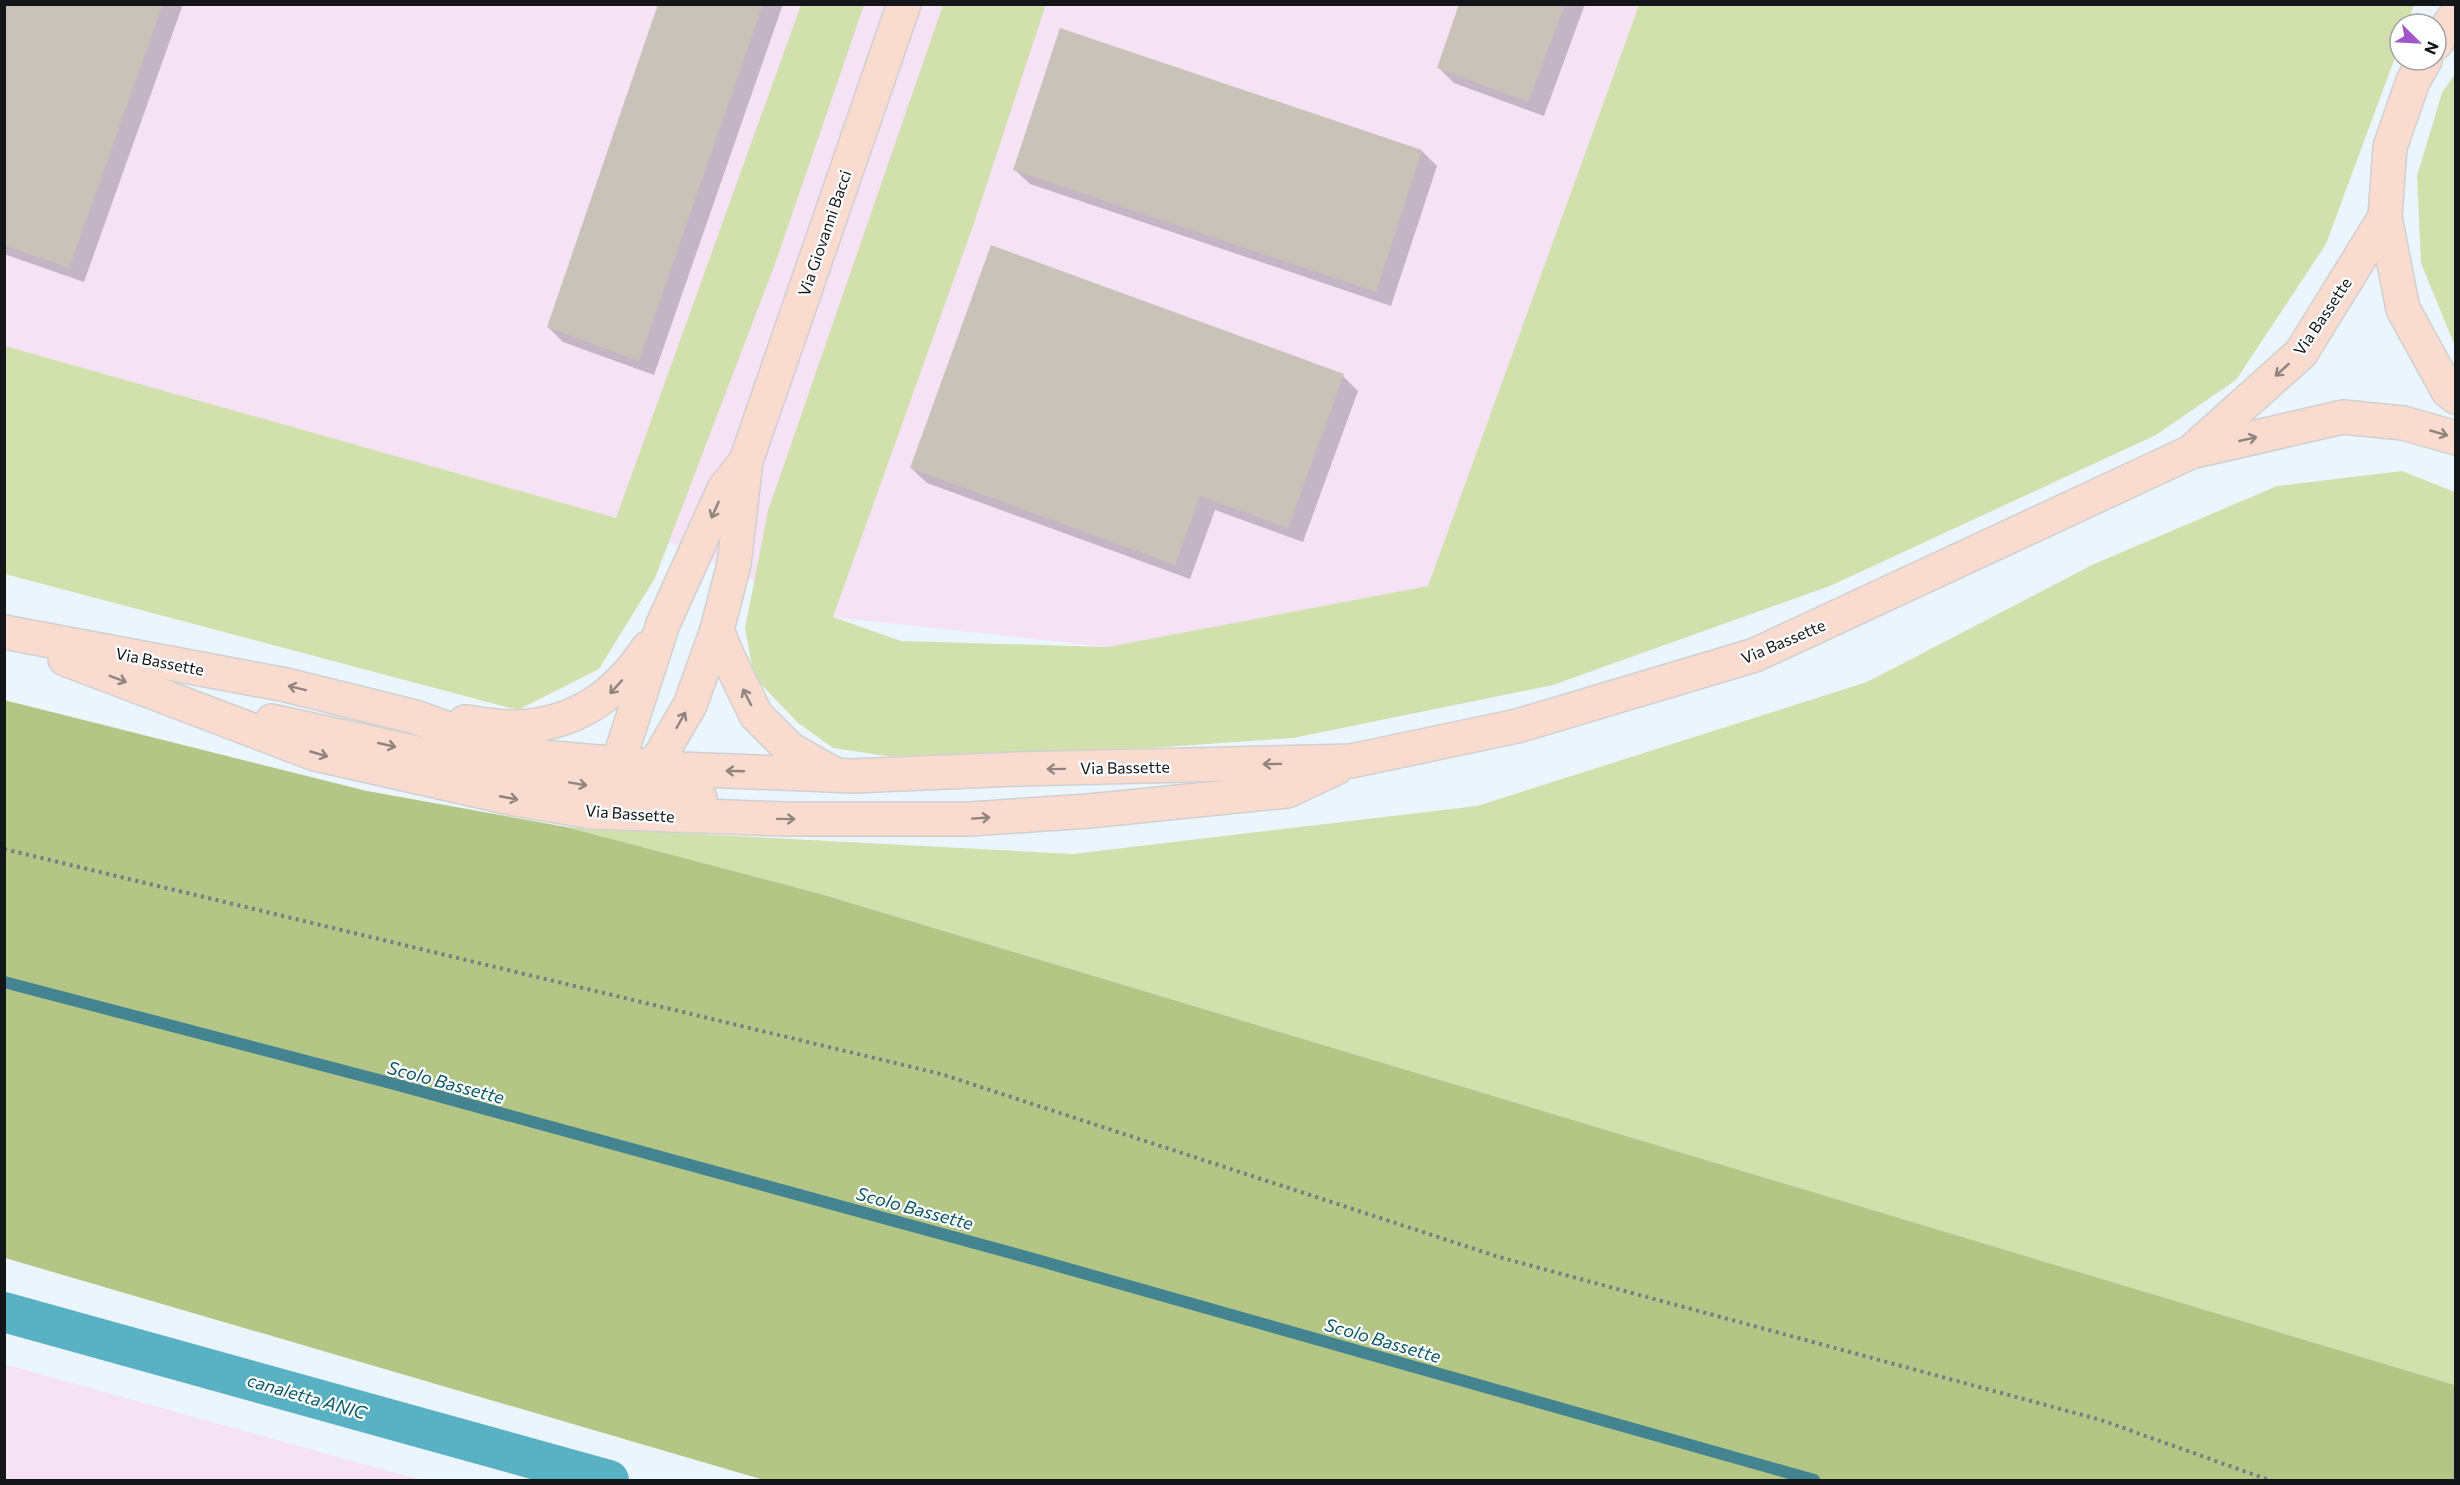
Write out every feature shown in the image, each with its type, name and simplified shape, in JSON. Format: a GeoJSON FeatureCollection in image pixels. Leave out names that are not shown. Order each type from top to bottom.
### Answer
{"type":"FeatureCollection","features":[{"type":"Feature","properties":{"kind":"main road","name":"Via Giovanni Bacci"},"geometry":{"type":"LineString","coordinates":[[663,624],[633,765],[659,758],[690,705],[717,630],[734,564],[746,462],[904,4]]}},
{"type":"Feature","properties":{"kind":"main road"},"geometry":{"type":"LineString","coordinates":[[2418,72],[2390,147],[2385,217],[2403,309],[2448,391],[2456,397]]}},
{"type":"Feature","properties":{"kind":"main road","name":"Via Bassette"},"geometry":{"type":"LineString","coordinates":[[2191,452],[2301,353],[2385,217]]}},
{"type":"Feature","properties":{"kind":"main road","name":"Via Bassette"},"geometry":{"type":"LineString","coordinates":[[4,634],[286,685],[415,717],[499,747],[540,757],[633,765],[836,776],[1352,761],[1517,726],[1755,655],[2191,452],[2343,417],[2403,423],[2456,438]]}},
{"type":"Feature","properties":{"kind":"main road","name":"Via Giovanni Bacci"},"geometry":{"type":"LineString","coordinates":[[415,717],[519,727],[572,717],[608,696],[638,663],[663,624],[724,489],[746,462]]}},
{"type":"Feature","properties":{"kind":"main road"},"geometry":{"type":"LineString","coordinates":[[717,630],[756,715],[790,749],[836,776]]}},
{"type":"Feature","properties":{"kind":"main road","name":"Via Bassette"},"geometry":{"type":"LineString","coordinates":[[4,634],[315,754],[510,798],[592,812],[785,819],[970,819],[1089,811],[1287,791],[1352,761]]}},
{"type":"Feature","properties":{"kind":"main road","name":"Via Bassette"},"geometry":{"type":"LineString","coordinates":[[186,704],[334,733],[472,765],[596,787],[624,782],[633,765]]}},
{"type":"Feature","properties":{"kind":"main road","name":"Via Bassette"},"geometry":{"type":"LineString","coordinates":[[633,765],[642,786],[662,796],[720,799],[1038,791],[1089,811]]}},
{"type":"Feature","properties":{"kind":"path"},"geometry":{"type":"LineString","coordinates":[[4,849],[941,1074],[1499,1257],[2101,1420],[2269,1480]]}},
{"type":"Feature","properties":{"kind":"shaded area"},"geometry":{"type":"Polygon","coordinates":[[[4,5],[1639,5],[1428,586],[1107,647],[833,617],[616,518],[5,346],[4,5]]]}},
{"type":"Feature","properties":{"kind":"shaded area"},"geometry":{"type":"Polygon","coordinates":[[[4,1364],[392,1472],[423,1480],[5,1480],[4,1364]]]}},
{"type":"Feature","properties":{"kind":"green space"},"geometry":{"type":"Polygon","coordinates":[[[1046,4],[973,226],[833,617],[901,641],[1107,647],[1428,586],[1639,5],[2414,5],[2411,12],[2388,12],[2390,72],[2326,244],[2236,380],[2156,435],[1830,586],[1553,685],[1293,738],[933,763],[833,748],[797,722],[754,677],[745,628],[768,511],[943,5],[1046,4]]]}},
{"type":"Feature","properties":{"kind":"green space"},"geometry":{"type":"Polygon","coordinates":[[[801,5],[864,5],[775,264],[655,578],[599,669],[518,710],[5,574],[5,346],[616,518],[801,5]]]}},
{"type":"Feature","properties":{"kind":"green space"},"geometry":{"type":"Polygon","coordinates":[[[2455,74],[2455,346],[2421,263],[2417,176],[2442,93],[2455,74]]]}},
{"type":"Feature","properties":{"kind":"green space"},"geometry":{"type":"Polygon","coordinates":[[[2402,471],[2455,492],[2455,1385],[821,894],[566,827],[1073,854],[1477,806],[1867,682],[2094,564],[2277,486],[2402,471]]]}},
{"type":"Feature","properties":{"kind":"green space"},"geometry":{"type":"Polygon","coordinates":[[[4,700],[367,791],[566,827],[821,894],[2455,1385],[2455,1480],[764,1480],[5,1258],[4,700]]]}},
{"type":"Feature","properties":{"kind":"building"},"geometry":{"type":"Polygon","coordinates":[[[4,4],[163,4],[69,268],[4,245],[4,4]]]}},
{"type":"Feature","properties":{"kind":"building"},"geometry":{"type":"Polygon","coordinates":[[[658,4],[763,4],[639,361],[547,327],[658,4]]]}},
{"type":"Feature","properties":{"kind":"building"},"geometry":{"type":"Polygon","coordinates":[[[1459,4],[1565,4],[1528,102],[1437,68],[1459,4]]]}},
{"type":"Feature","properties":{"kind":"building"},"geometry":{"type":"Polygon","coordinates":[[[1060,28],[1422,150],[1376,292],[1013,170],[1060,28]]]}},
{"type":"Feature","properties":{"kind":"building"},"geometry":{"type":"Polygon","coordinates":[[[991,245],[1344,374],[1288,528],[1200,496],[1175,565],[910,468],[991,245]]]}},
{"type":"Feature","properties":{"kind":"waterway","name":"Scolo Bassette"},"geometry":{"type":"LineString","coordinates":[[4,982],[398,1085],[1037,1260],[1814,1480]]}},
{"type":"Feature","properties":{"kind":"waterway","name":"canaletta ANIC"},"geometry":{"type":"LineString","coordinates":[[4,1312],[609,1480]]}}]}
